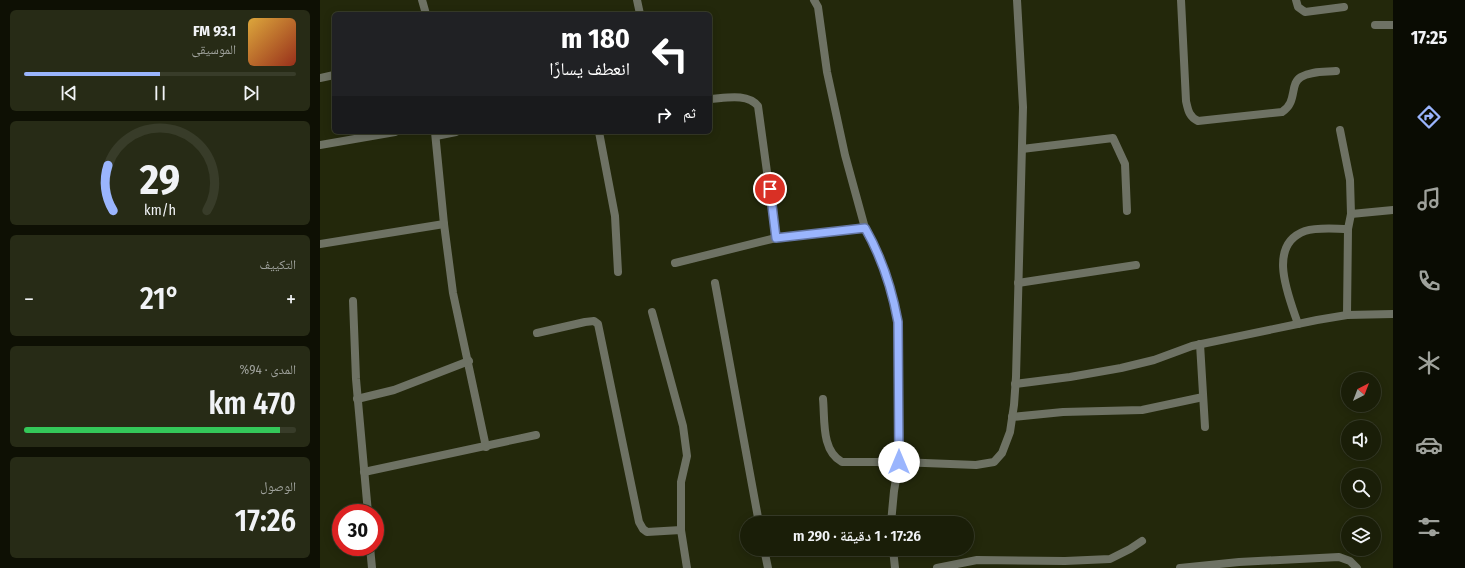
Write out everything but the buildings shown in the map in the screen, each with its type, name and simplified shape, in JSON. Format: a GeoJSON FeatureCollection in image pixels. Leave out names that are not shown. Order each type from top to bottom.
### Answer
{"type":"FeatureCollection","features":[{"type":"Feature","properties":{"kind":"street"},"geometry":{"type":"LineString","coordinates":[[422,0],[425,12]]}},
{"type":"Feature","properties":{"kind":"street"},"geometry":{"type":"LineString","coordinates":[[637,0],[640,12]]}},
{"type":"Feature","properties":{"kind":"street"},"geometry":{"type":"LineString","coordinates":[[814,0],[818,8],[827,72],[843,148],[865,228],[874,244],[884,271],[895,303],[898,322],[899,462],[892,516]]}},
{"type":"Feature","properties":{"kind":"street"},"geometry":{"type":"LineString","coordinates":[[823,399],[826,441],[832,454],[837,460],[842,462],[899,462],[976,465],[994,462],[1006,446],[1012,417],[1015,384],[1022,149],[1023,107],[1017,0]]}},
{"type":"Feature","properties":{"kind":"street"},"geometry":{"type":"LineString","coordinates":[[1182,0],[1186,101],[1193,119],[1198,121],[1282,112],[1291,104],[1295,85],[1299,78],[1310,73],[1336,71]]}},
{"type":"Feature","properties":{"kind":"street"},"geometry":{"type":"LineString","coordinates":[[1296,0],[1298,7],[1305,12],[1344,7]]}},
{"type":"Feature","properties":{"kind":"street"},"geometry":{"type":"LineString","coordinates":[[1376,25],[1393,25]]}},
{"type":"Feature","properties":{"kind":"street"},"geometry":{"type":"LineString","coordinates":[[320,78],[332,75]]}},
{"type":"Feature","properties":{"kind":"street"},"geometry":{"type":"LineString","coordinates":[[712,99],[744,98],[753,100],[758,106],[776,238]]}},
{"type":"Feature","properties":{"kind":"street"},"geometry":{"type":"LineString","coordinates":[[1340,130],[1350,180],[1351,214],[1348,229],[1347,315]]}},
{"type":"Feature","properties":{"kind":"street"},"geometry":{"type":"LineString","coordinates":[[320,145],[383,134]]}},
{"type":"Feature","properties":{"kind":"street"},"geometry":{"type":"LineString","coordinates":[[435,134],[444,224],[454,293],[486,446]]}},
{"type":"Feature","properties":{"kind":"street"},"geometry":{"type":"LineString","coordinates":[[599,134],[615,216],[618,272]]}},
{"type":"Feature","properties":{"kind":"street"},"geometry":{"type":"LineString","coordinates":[[1022,149],[1113,138],[1124,164],[1127,210]]}},
{"type":"Feature","properties":{"kind":"street"},"geometry":{"type":"LineString","coordinates":[[1351,214],[1393,210]]}},
{"type":"Feature","properties":{"kind":"street"},"geometry":{"type":"LineString","coordinates":[[320,244],[444,224]]}},
{"type":"Feature","properties":{"kind":"street"},"geometry":{"type":"LineString","coordinates":[[675,263],[776,238],[865,228]]}},
{"type":"Feature","properties":{"kind":"street"},"geometry":{"type":"LineString","coordinates":[[1298,324],[1284,282],[1282,263],[1288,245],[1296,236],[1307,231],[1348,229]]}},
{"type":"Feature","properties":{"kind":"street"},"geometry":{"type":"LineString","coordinates":[[1018,283],[1136,265]]}},
{"type":"Feature","properties":{"kind":"street"},"geometry":{"type":"LineString","coordinates":[[715,283],[758,516]]}},
{"type":"Feature","properties":{"kind":"street"},"geometry":{"type":"LineString","coordinates":[[353,301],[357,399],[367,504]]}},
{"type":"Feature","properties":{"kind":"street"},"geometry":{"type":"LineString","coordinates":[[652,312],[683,426],[687,456],[681,482],[681,530],[687,568]]}},
{"type":"Feature","properties":{"kind":"street"},"geometry":{"type":"LineString","coordinates":[[1015,384],[1070,378],[1121,368],[1154,360],[1200,344],[1298,324],[1347,315],[1393,314]]}},
{"type":"Feature","properties":{"kind":"street"},"geometry":{"type":"LineString","coordinates":[[537,333],[585,322],[594,321],[598,324],[639,522],[643,529],[648,532],[681,530]]}},
{"type":"Feature","properties":{"kind":"street"},"geometry":{"type":"LineString","coordinates":[[1200,344],[1205,427]]}},
{"type":"Feature","properties":{"kind":"street"},"geometry":{"type":"LineString","coordinates":[[357,399],[394,390],[469,361]]}},
{"type":"Feature","properties":{"kind":"street"},"geometry":{"type":"LineString","coordinates":[[1012,417],[1064,412],[1142,410],[1202,396]]}},
{"type":"Feature","properties":{"kind":"street"},"geometry":{"type":"LineString","coordinates":[[364,472],[536,435]]}},
{"type":"Feature","properties":{"kind":"street"},"geometry":{"type":"LineString","coordinates":[[937,568],[977,560],[1065,562],[1110,559],[1142,541]]}},
{"type":"Feature","properties":{"kind":"street"},"geometry":{"type":"LineString","coordinates":[[371,556],[372,568]]}},
{"type":"Feature","properties":{"kind":"street"},"geometry":{"type":"LineString","coordinates":[[765,556],[768,568]]}},
{"type":"Feature","properties":{"kind":"street"},"geometry":{"type":"LineString","coordinates":[[894,556],[895,568]]}},
{"type":"Feature","properties":{"kind":"street"},"geometry":{"type":"LineString","coordinates":[[1180,568],[1239,562],[1339,557],[1350,561],[1357,568]]}},
{"type":"Feature","properties":{"kind":"route"},"geometry":{"type":"LineString","coordinates":[[770,189],[776,238],[865,228],[874,244],[895,303],[898,322],[899,462]]}}]}
